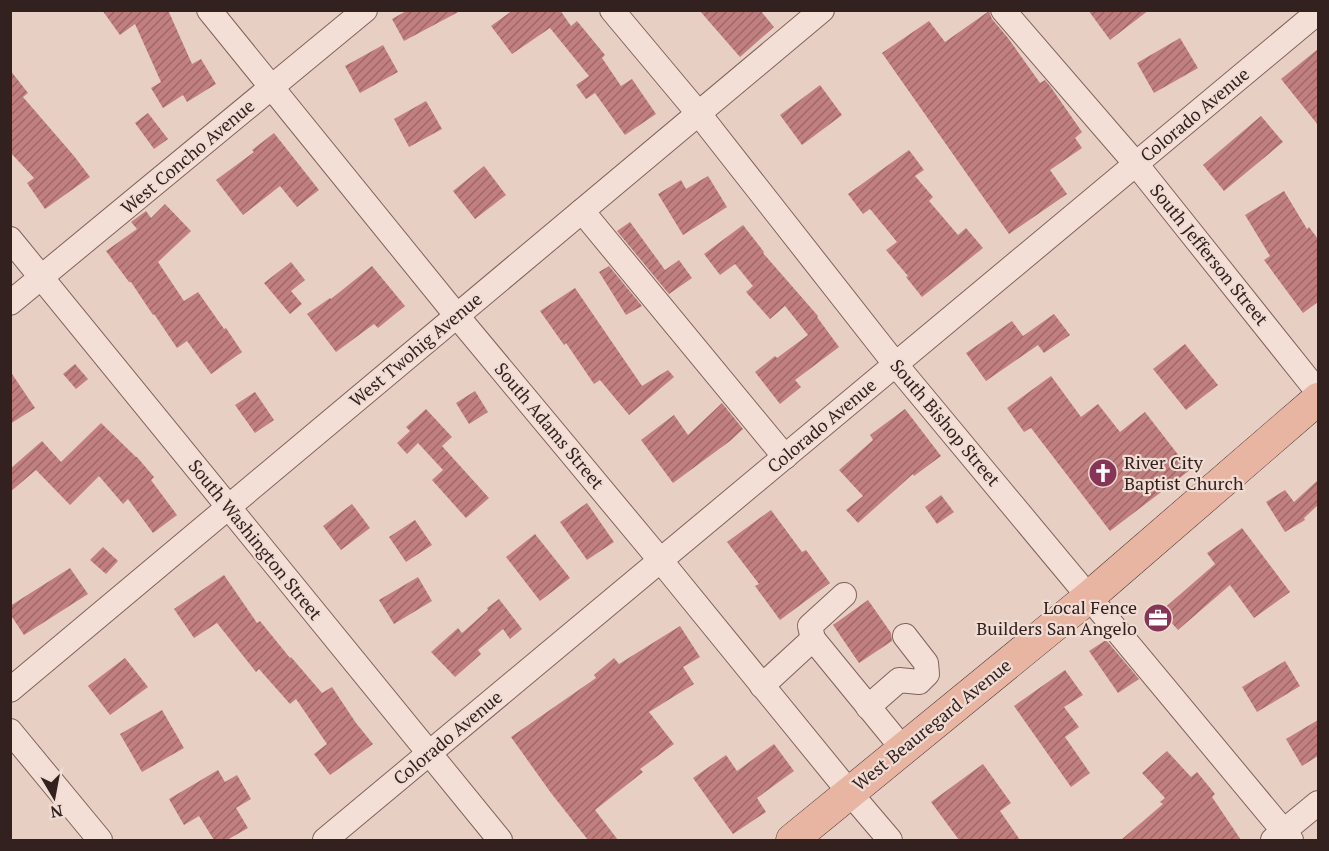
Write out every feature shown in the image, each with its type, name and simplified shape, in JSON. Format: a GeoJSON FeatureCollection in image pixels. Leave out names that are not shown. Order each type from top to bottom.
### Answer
{"type":"FeatureCollection","features":[{"type":"Feature","properties":{"kind":"main road","name":"West Beauregard Avenue"},"geometry":{"type":"LineString","coordinates":[[792,840],[1089,597],[1318,399]]}},
{"type":"Feature","properties":{"kind":"street","name":"South Adams Street"},"geometry":{"type":"LineString","coordinates":[[209,10],[457,316],[890,840]]}},
{"type":"Feature","properties":{"kind":"street","name":"West Concho Avenue"},"geometry":{"type":"LineString","coordinates":[[10,303],[365,10]]}},
{"type":"Feature","properties":{"kind":"street","name":"South Bishop Street"},"geometry":{"type":"LineString","coordinates":[[612,10],[699,114],[896,364],[1089,597],[1283,838]]}},
{"type":"Feature","properties":{"kind":"street","name":"West Twohig Avenue"},"geometry":{"type":"LineString","coordinates":[[10,690],[822,10]]}},
{"type":"Feature","properties":{"kind":"street","name":"South Jefferson Street"},"geometry":{"type":"LineString","coordinates":[[1003,10],[1136,164],[1318,392]]}},
{"type":"Feature","properties":{"kind":"street","name":"Colorado Avenue"},"geometry":{"type":"LineString","coordinates":[[325,840],[1318,12]]}},
{"type":"Feature","properties":{"kind":"street"},"geometry":{"type":"LineString","coordinates":[[582,211],[785,457]]}},
{"type":"Feature","properties":{"kind":"street","name":"South Washington Street"},"geometry":{"type":"LineString","coordinates":[[10,239],[500,840]]}},
{"type":"Feature","properties":{"kind":"street"},"geometry":{"type":"LineString","coordinates":[[844,595],[810,626],[813,639],[903,749]]}},
{"type":"Feature","properties":{"kind":"street"},"geometry":{"type":"LineString","coordinates":[[868,707],[899,680],[919,682],[927,674],[926,663],[905,636]]}},
{"type":"Feature","properties":{"kind":"street"},"geometry":{"type":"LineString","coordinates":[[762,686],[813,639]]}},
{"type":"Feature","properties":{"kind":"street"},"geometry":{"type":"LineString","coordinates":[[10,731],[100,840]]}},
{"type":"Feature","properties":{"kind":"street"},"geometry":{"type":"LineString","coordinates":[[1283,838],[1318,804]]}},
{"type":"Feature","properties":{"kind":"building"},"geometry":{"type":"Polygon","coordinates":[[[102,10],[168,10],[192,64],[201,59],[216,84],[187,102],[183,95],[163,108],[151,88],[161,82],[135,24],[120,35],[102,10]]]}},
{"type":"Feature","properties":{"kind":"building"},"geometry":{"type":"Polygon","coordinates":[[[408,10],[462,10],[404,41],[392,19],[408,10]]]}},
{"type":"Feature","properties":{"kind":"building"},"geometry":{"type":"Polygon","coordinates":[[[513,10],[560,10],[571,26],[577,21],[605,55],[602,58],[621,86],[632,79],[656,114],[625,135],[595,93],[586,99],[576,85],[589,76],[550,28],[512,54],[491,26],[513,10]]]}},
{"type":"Feature","properties":{"kind":"building"},"geometry":{"type":"Polygon","coordinates":[[[699,10],[760,10],[774,27],[740,57],[699,10]]]}},
{"type":"Feature","properties":{"kind":"building"},"geometry":{"type":"Polygon","coordinates":[[[1088,10],[1149,10],[1110,40],[1088,10]]]}},
{"type":"Feature","properties":{"kind":"building"},"geometry":{"type":"Polygon","coordinates":[[[989,11],[992,19],[1040,83],[1045,80],[1082,132],[1075,138],[1082,148],[1050,170],[1067,194],[1009,234],[882,53],[929,21],[945,42],[989,11]]]}},
{"type":"Feature","properties":{"kind":"building"},"geometry":{"type":"Polygon","coordinates":[[[1180,38],[1198,68],[1154,93],[1137,63],[1180,38]]]}},
{"type":"Feature","properties":{"kind":"building"},"geometry":{"type":"Polygon","coordinates":[[[383,45],[398,72],[360,93],[345,66],[383,45]]]}},
{"type":"Feature","properties":{"kind":"building"},"geometry":{"type":"Polygon","coordinates":[[[1318,49],[1318,125],[1281,79],[1318,49]]]}},
{"type":"Feature","properties":{"kind":"building"},"geometry":{"type":"Polygon","coordinates":[[[10,70],[28,93],[23,97],[90,177],[45,209],[27,183],[34,178],[10,152],[10,70]]]}},
{"type":"Feature","properties":{"kind":"building"},"geometry":{"type":"Polygon","coordinates":[[[820,85],[842,115],[802,145],[780,115],[820,85]]]}},
{"type":"Feature","properties":{"kind":"building"},"geometry":{"type":"Polygon","coordinates":[[[426,101],[442,129],[409,147],[394,119],[426,101]]]}},
{"type":"Feature","properties":{"kind":"building"},"geometry":{"type":"Polygon","coordinates":[[[148,113],[168,139],[154,149],[135,123],[148,113]]]}},
{"type":"Feature","properties":{"kind":"building"},"geometry":{"type":"Polygon","coordinates":[[[1261,116],[1283,142],[1224,191],[1203,165],[1261,116]]]}},
{"type":"Feature","properties":{"kind":"building"},"geometry":{"type":"Polygon","coordinates":[[[274,133],[319,190],[297,207],[280,186],[243,215],[216,180],[254,152],[252,150],[274,133]]]}},
{"type":"Feature","properties":{"kind":"building"},"geometry":{"type":"Polygon","coordinates":[[[909,150],[924,170],[915,176],[933,197],[929,201],[958,235],[966,228],[983,248],[922,297],[886,250],[897,242],[870,209],[863,214],[848,194],[909,150]]]}},
{"type":"Feature","properties":{"kind":"building"},"geometry":{"type":"Polygon","coordinates":[[[484,166],[506,195],[475,219],[453,191],[484,166]]]}},
{"type":"Feature","properties":{"kind":"building"},"geometry":{"type":"Polygon","coordinates":[[[708,176],[727,207],[683,235],[658,194],[681,180],[686,189],[708,176]]]}},
{"type":"Feature","properties":{"kind":"building"},"geometry":{"type":"Polygon","coordinates":[[[1284,191],[1307,229],[1309,227],[1318,239],[1318,302],[1303,313],[1264,260],[1270,256],[1245,215],[1284,191]]]}},
{"type":"Feature","properties":{"kind":"building"},"geometry":{"type":"Polygon","coordinates":[[[165,204],[191,231],[158,262],[184,301],[198,292],[242,352],[211,374],[187,341],[177,348],[131,282],[106,251],[137,229],[131,222],[146,211],[151,218],[165,204]]]}},
{"type":"Feature","properties":{"kind":"building"},"geometry":{"type":"Polygon","coordinates":[[[630,222],[665,270],[679,260],[692,278],[669,294],[617,231],[630,222]]]}},
{"type":"Feature","properties":{"kind":"building"},"geometry":{"type":"Polygon","coordinates":[[[743,225],[763,253],[818,316],[839,347],[795,380],[801,387],[780,404],[755,372],[808,335],[785,306],[770,319],[746,292],[753,286],[735,264],[720,275],[704,254],[743,225]]]}},
{"type":"Feature","properties":{"kind":"building"},"geometry":{"type":"Polygon","coordinates":[[[291,262],[305,280],[291,291],[302,304],[290,314],[264,283],[291,262]]]}},
{"type":"Feature","properties":{"kind":"building"},"geometry":{"type":"Polygon","coordinates":[[[372,266],[405,306],[378,328],[374,324],[336,352],[307,314],[331,299],[372,266]]]}},
{"type":"Feature","properties":{"kind":"building"},"geometry":{"type":"Polygon","coordinates":[[[609,266],[642,306],[626,315],[599,272],[609,266]]]}},
{"type":"Feature","properties":{"kind":"building"},"geometry":{"type":"Polygon","coordinates":[[[575,288],[642,386],[668,370],[674,377],[629,415],[600,380],[594,384],[566,343],[564,345],[540,311],[575,288]]]}},
{"type":"Feature","properties":{"kind":"building"},"geometry":{"type":"Polygon","coordinates":[[[1054,314],[1070,335],[1044,353],[1038,345],[986,381],[966,353],[1012,321],[1023,336],[1054,314]]]}},
{"type":"Feature","properties":{"kind":"building"},"geometry":{"type":"Polygon","coordinates":[[[1185,344],[1218,385],[1186,410],[1153,369],[1185,344]]]}},
{"type":"Feature","properties":{"kind":"building"},"geometry":{"type":"Polygon","coordinates":[[[75,364],[88,379],[76,389],[63,374],[75,364]]]}},
{"type":"Feature","properties":{"kind":"building"},"geometry":{"type":"Polygon","coordinates":[[[10,371],[35,408],[10,424],[10,371]]]}},
{"type":"Feature","properties":{"kind":"building"},"geometry":{"type":"Polygon","coordinates":[[[1051,376],[1081,417],[1098,404],[1120,432],[1145,412],[1190,470],[1110,531],[1031,428],[1024,432],[1007,408],[1051,376]]]}},
{"type":"Feature","properties":{"kind":"building"},"geometry":{"type":"Polygon","coordinates":[[[475,391],[488,412],[469,424],[456,403],[475,391]]]}},
{"type":"Feature","properties":{"kind":"building"},"geometry":{"type":"Polygon","coordinates":[[[255,392],[274,420],[255,433],[235,405],[255,392]]]}},
{"type":"Feature","properties":{"kind":"building"},"geometry":{"type":"Polygon","coordinates":[[[722,403],[743,429],[673,483],[641,440],[674,415],[688,435],[722,403]]]}},
{"type":"Feature","properties":{"kind":"building"},"geometry":{"type":"Polygon","coordinates":[[[426,409],[452,437],[442,446],[489,498],[466,518],[432,480],[443,470],[418,443],[407,454],[397,443],[410,431],[406,427],[426,409]]]}},
{"type":"Feature","properties":{"kind":"building"},"geometry":{"type":"Polygon","coordinates":[[[905,409],[941,456],[914,476],[913,474],[858,523],[846,510],[863,496],[839,470],[873,440],[870,435],[905,409]]]}},
{"type":"Feature","properties":{"kind":"building"},"geometry":{"type":"Polygon","coordinates":[[[101,423],[137,457],[154,477],[151,480],[177,515],[153,533],[128,499],[123,504],[99,476],[70,505],[36,470],[10,492],[10,469],[42,441],[61,462],[101,423]]]}},
{"type":"Feature","properties":{"kind":"building"},"geometry":{"type":"Polygon","coordinates":[[[1318,480],[1318,505],[1304,518],[1305,520],[1285,532],[1266,502],[1285,490],[1294,502],[1318,480]]]}},
{"type":"Feature","properties":{"kind":"building"},"geometry":{"type":"Polygon","coordinates":[[[941,495],[954,512],[937,524],[925,507],[941,495]]]}},
{"type":"Feature","properties":{"kind":"building"},"geometry":{"type":"Polygon","coordinates":[[[587,503],[614,542],[587,560],[560,522],[587,503]]]}},
{"type":"Feature","properties":{"kind":"building"},"geometry":{"type":"Polygon","coordinates":[[[352,504],[370,528],[341,550],[323,526],[352,504]]]}},
{"type":"Feature","properties":{"kind":"building"},"geometry":{"type":"Polygon","coordinates":[[[771,510],[802,552],[806,550],[830,583],[780,620],[755,586],[759,584],[727,542],[771,510]]]}},
{"type":"Feature","properties":{"kind":"building"},"geometry":{"type":"Polygon","coordinates":[[[415,520],[432,545],[406,562],[389,537],[415,520]]]}},
{"type":"Feature","properties":{"kind":"building"},"geometry":{"type":"Polygon","coordinates":[[[1242,528],[1290,592],[1254,618],[1230,585],[1178,630],[1161,611],[1215,564],[1207,553],[1242,528]]]}},
{"type":"Feature","properties":{"kind":"building"},"geometry":{"type":"Polygon","coordinates":[[[535,534],[570,578],[540,601],[506,557],[535,534]]]}},
{"type":"Feature","properties":{"kind":"building"},"geometry":{"type":"Polygon","coordinates":[[[103,547],[118,561],[106,574],[90,560],[103,547]]]}},
{"type":"Feature","properties":{"kind":"building"},"geometry":{"type":"Polygon","coordinates":[[[70,568],[88,594],[24,635],[10,614],[10,606],[70,568]]]}},
{"type":"Feature","properties":{"kind":"building"},"geometry":{"type":"Polygon","coordinates":[[[224,575],[257,623],[260,621],[322,693],[332,687],[373,744],[330,775],[314,754],[327,744],[296,699],[290,704],[259,669],[256,672],[217,623],[194,638],[174,609],[224,575]]]}},
{"type":"Feature","properties":{"kind":"building"},"geometry":{"type":"Polygon","coordinates":[[[418,577],[432,601],[394,624],[379,600],[418,577]]]}},
{"type":"Feature","properties":{"kind":"building"},"geometry":{"type":"Polygon","coordinates":[[[499,599],[522,629],[510,639],[503,629],[478,650],[481,654],[455,677],[431,652],[458,628],[462,633],[499,599]]]}},
{"type":"Feature","properties":{"kind":"building"},"geometry":{"type":"Polygon","coordinates":[[[868,600],[891,633],[892,641],[859,663],[833,625],[868,600]]]}},
{"type":"Feature","properties":{"kind":"building"},"geometry":{"type":"Polygon","coordinates":[[[680,626],[700,657],[683,667],[694,684],[649,712],[674,744],[640,769],[643,772],[595,810],[618,840],[588,840],[511,737],[596,678],[594,675],[614,658],[619,664],[680,626]]]}},
{"type":"Feature","properties":{"kind":"building"},"geometry":{"type":"Polygon","coordinates":[[[1106,640],[1139,679],[1118,693],[1089,651],[1106,640]]]}},
{"type":"Feature","properties":{"kind":"building"},"geometry":{"type":"Polygon","coordinates":[[[125,658],[148,687],[110,715],[88,686],[125,658]]]}},
{"type":"Feature","properties":{"kind":"building"},"geometry":{"type":"Polygon","coordinates":[[[1285,661],[1300,686],[1257,712],[1242,687],[1285,661]]]}},
{"type":"Feature","properties":{"kind":"building"},"geometry":{"type":"Polygon","coordinates":[[[1065,670],[1083,695],[1064,707],[1079,727],[1065,737],[1090,773],[1071,787],[1014,706],[1065,670]]]}},
{"type":"Feature","properties":{"kind":"building"},"geometry":{"type":"Polygon","coordinates":[[[162,710],[184,748],[142,772],[120,734],[162,710]]]}},
{"type":"Feature","properties":{"kind":"building"},"geometry":{"type":"Polygon","coordinates":[[[1318,720],[1318,756],[1302,766],[1286,739],[1318,720]]]}},
{"type":"Feature","properties":{"kind":"building"},"geometry":{"type":"Polygon","coordinates":[[[774,744],[794,771],[757,798],[766,812],[733,834],[693,778],[726,755],[737,771],[774,744]]]}},
{"type":"Feature","properties":{"kind":"building"},"geometry":{"type":"Polygon","coordinates":[[[1167,751],[1191,777],[1197,772],[1215,794],[1212,797],[1241,840],[1121,840],[1163,804],[1160,802],[1165,798],[1142,773],[1167,751]]]}},
{"type":"Feature","properties":{"kind":"building"},"geometry":{"type":"Polygon","coordinates":[[[983,764],[1011,803],[1000,811],[1020,840],[959,840],[931,802],[983,764]]]}},
{"type":"Feature","properties":{"kind":"building"},"geometry":{"type":"Polygon","coordinates":[[[218,770],[225,782],[237,775],[251,799],[236,808],[248,828],[227,840],[214,840],[199,816],[184,825],[169,799],[218,770]]]}},
{"type":"Feature","properties":{"kind":"place","name":"River City Baptist Church"},"geometry":{"type":"Point","coordinates":[1103,473]}},
{"type":"Feature","properties":{"kind":"place","name":"Local Fence Builders San Angelo"},"geometry":{"type":"Point","coordinates":[1158,618]}}]}
